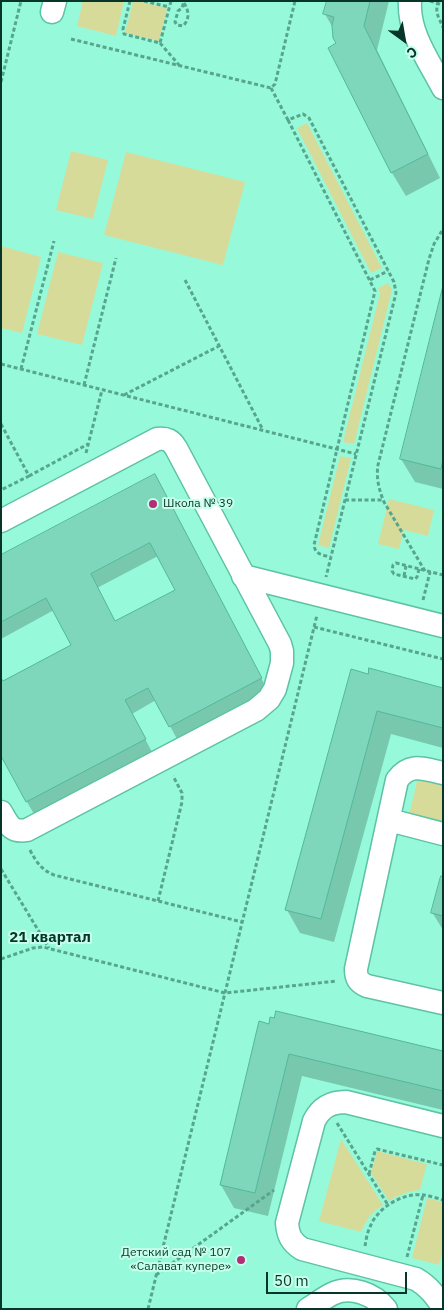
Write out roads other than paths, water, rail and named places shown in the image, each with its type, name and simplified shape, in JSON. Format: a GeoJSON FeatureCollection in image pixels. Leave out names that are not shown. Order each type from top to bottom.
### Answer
{"type":"FeatureCollection","features":[{"type":"Feature","properties":{"kind":"lane"},"geometry":{"type":"LineString","coordinates":[[410,1],[411,22],[416,36],[443,88]]}},
{"type":"Feature","properties":{"kind":"lane"},"geometry":{"type":"LineString","coordinates":[[1,521],[157,439],[167,439],[172,442],[282,651],[282,663],[275,689],[269,699],[256,710],[27,830],[14,830],[1,812]]}},
{"type":"Feature","properties":{"kind":"lane"},"geometry":{"type":"LineString","coordinates":[[244,576],[443,626]]}},
{"type":"Feature","properties":{"kind":"lane"},"geometry":{"type":"LineString","coordinates":[[443,773],[411,768],[397,780],[356,969],[357,979],[361,984],[443,1002]]}},
{"type":"Feature","properties":{"kind":"lane"},"geometry":{"type":"LineString","coordinates":[[389,820],[443,834]]}},
{"type":"Feature","properties":{"kind":"lane"},"geometry":{"type":"LineString","coordinates":[[443,1126],[346,1102],[338,1102],[326,1106],[314,1121],[287,1223],[290,1239],[302,1249],[416,1279],[434,1293],[443,1307]]}},
{"type":"Feature","properties":{"kind":"lane"},"geometry":{"type":"LineString","coordinates":[[343,1291],[355,1262]]}},
{"type":"Feature","properties":{"kind":"lane"},"geometry":{"type":"LineString","coordinates":[[308,1309],[333,1294],[343,1291],[356,1291],[366,1294],[375,1298],[386,1309]]}},
{"type":"Feature","properties":{"kind":"place","name":"Школа № 39"},"geometry":{"type":"Point","coordinates":[153,504]}},
{"type":"Feature","properties":{"kind":"place","name":"Детский сад № 107 «Салават купере»"},"geometry":{"type":"Point","coordinates":[241,1260]}},
{"type":"Feature","properties":{"kind":"district","name":"21 квартал"},"geometry":{"type":"Point","coordinates":[50,938]}}]}
